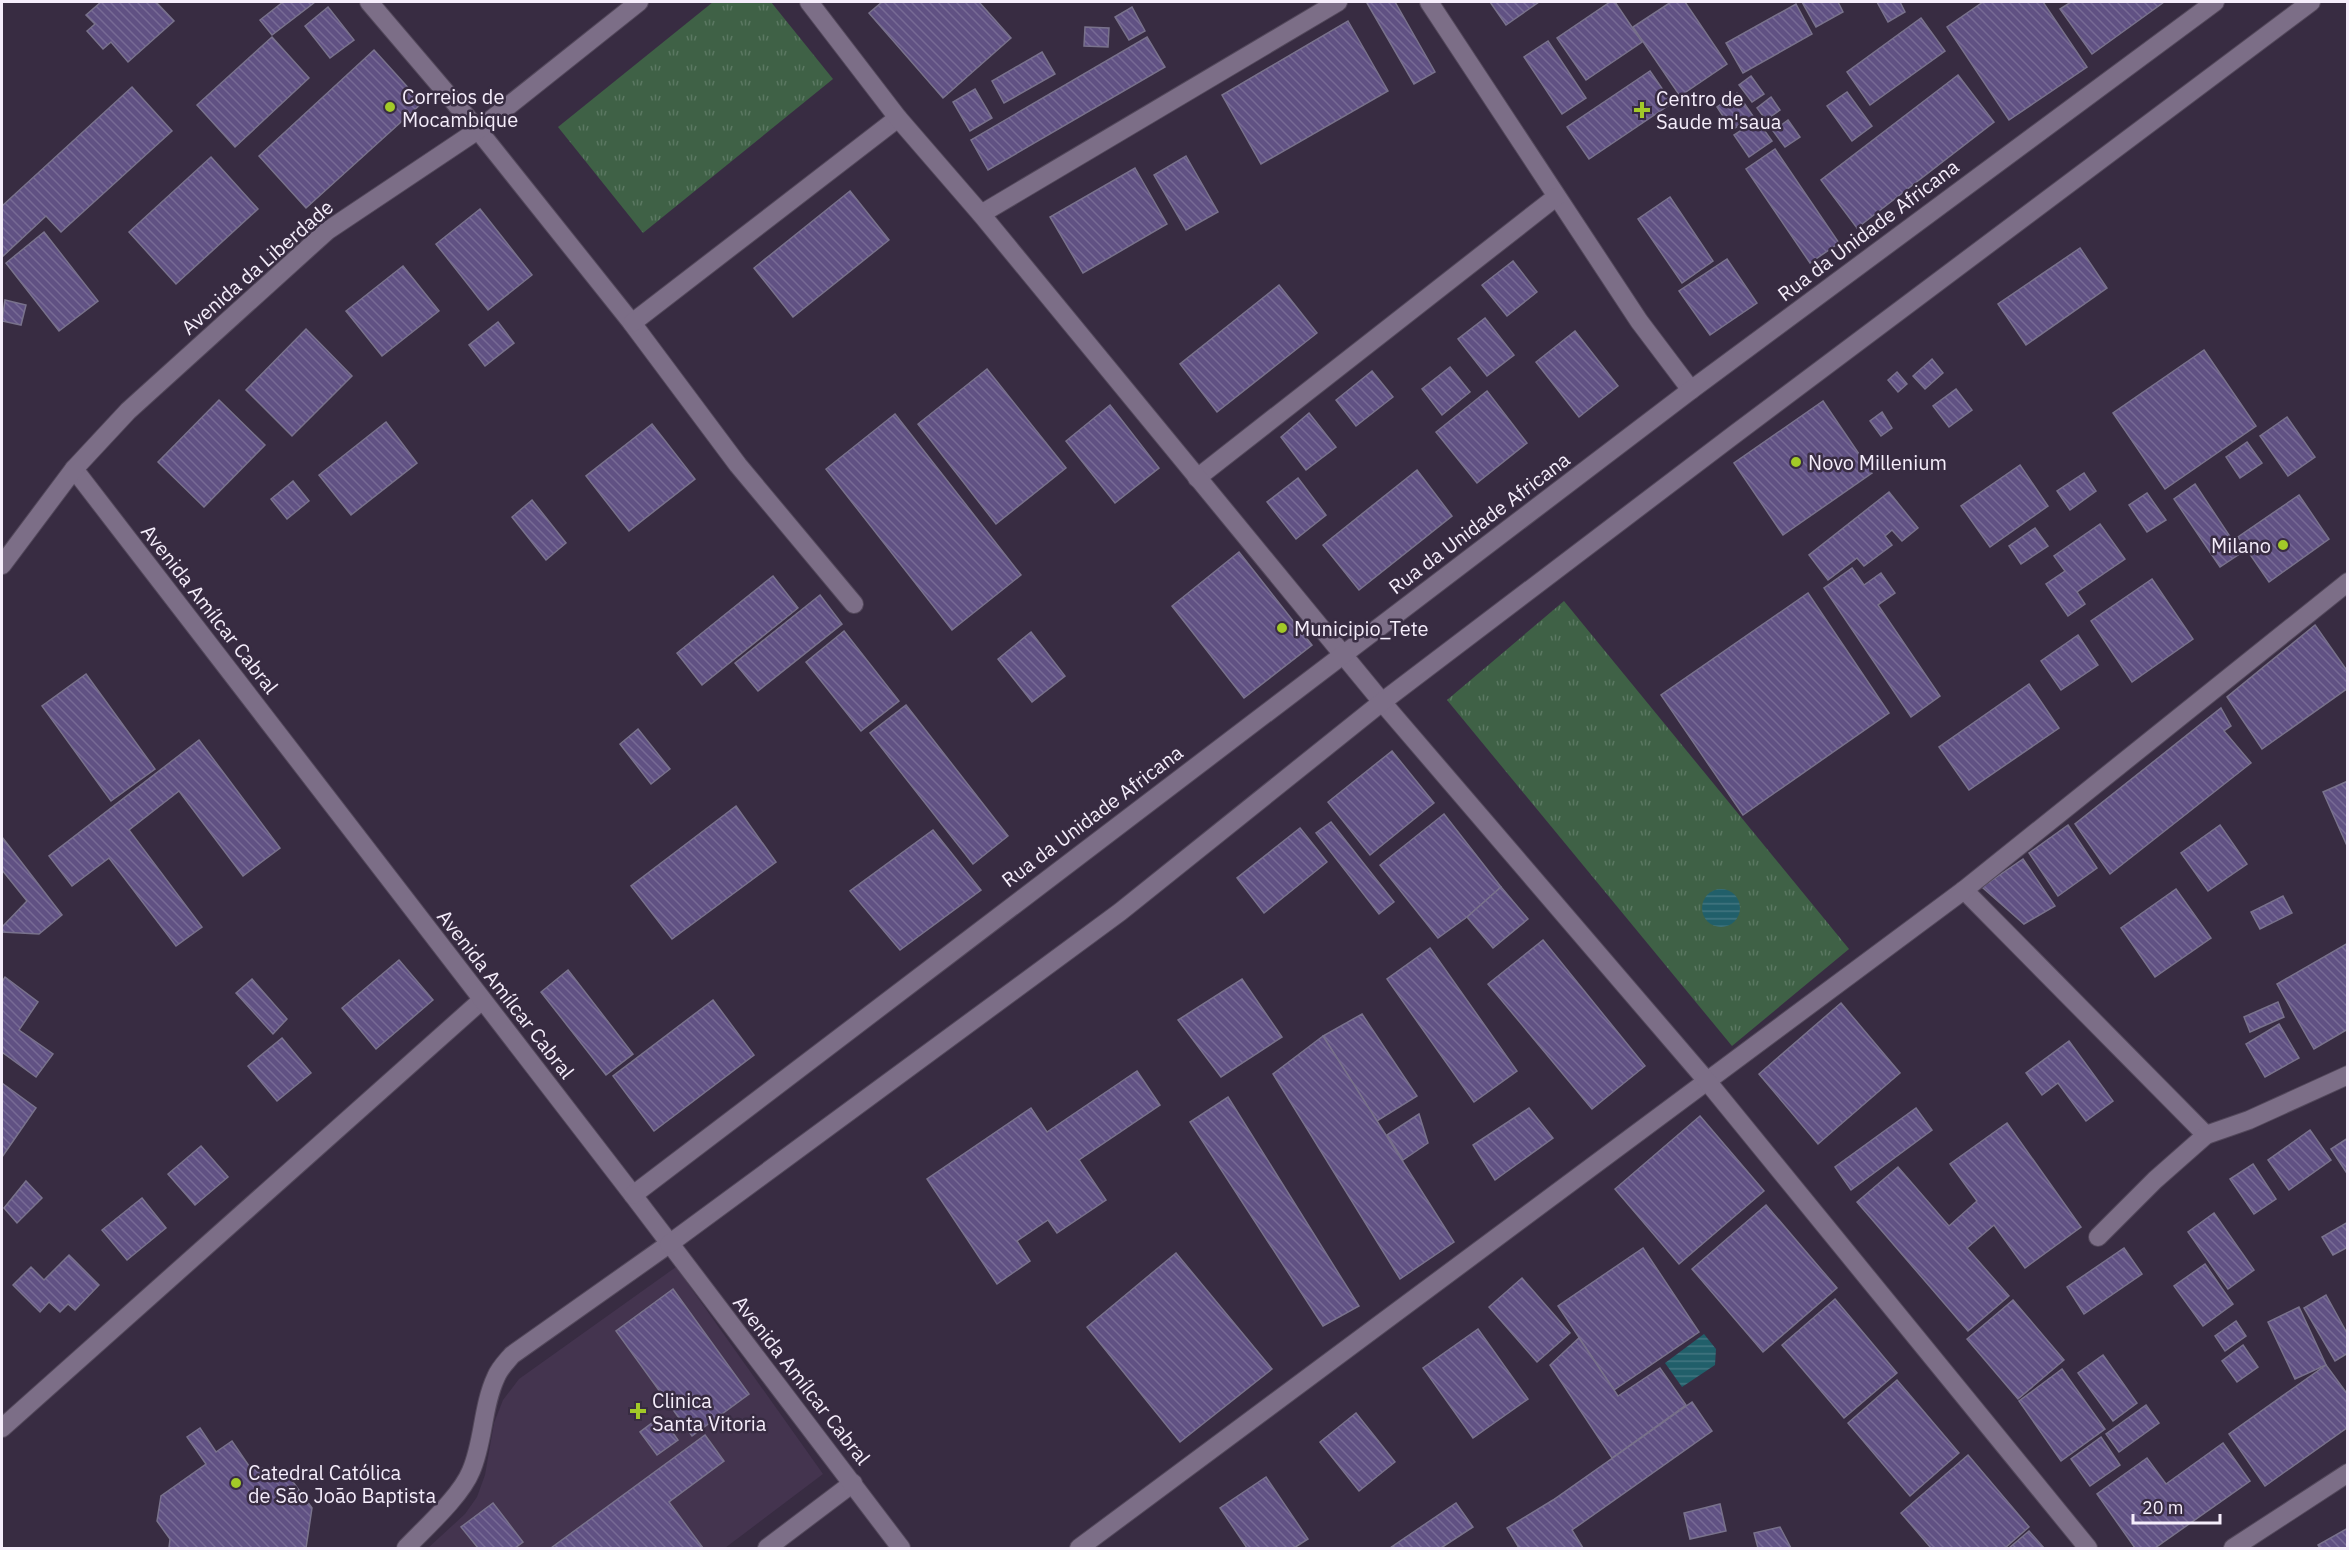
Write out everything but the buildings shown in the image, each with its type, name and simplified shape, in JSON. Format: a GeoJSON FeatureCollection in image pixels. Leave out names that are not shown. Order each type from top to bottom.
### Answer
{"type":"FeatureCollection","features":[{"type":"Feature","properties":{"kind":"street"},"geometry":{"type":"LineString","coordinates":[[369,2],[478,130],[632,323],[738,465],[854,603]]}},
{"type":"Feature","properties":{"kind":"street","name":"Avenida da Liberdade"},"geometry":{"type":"LineString","coordinates":[[2,565],[74,469],[128,411],[327,231],[478,130],[639,2]]}},
{"type":"Feature","properties":{"kind":"street"},"geometry":{"type":"LineString","coordinates":[[809,2],[898,118],[981,214],[1382,702],[1707,1082],[2088,1548]]}},
{"type":"Feature","properties":{"kind":"street"},"geometry":{"type":"LineString","coordinates":[[981,214],[1338,2]]}},
{"type":"Feature","properties":{"kind":"street"},"geometry":{"type":"LineString","coordinates":[[1429,2],[1639,321],[1691,390]]}},
{"type":"Feature","properties":{"kind":"street","name":"Rua da Unidade Africana"},"geometry":{"type":"LineString","coordinates":[[633,1195],[1691,390],[2214,2]]}},
{"type":"Feature","properties":{"kind":"street"},"geometry":{"type":"LineString","coordinates":[[406,1548],[459,1490],[471,1473],[478,1452],[488,1399],[496,1376],[512,1355],[669,1244],[1120,912],[1382,702],[2311,2]]}},
{"type":"Feature","properties":{"kind":"street"},"geometry":{"type":"LineString","coordinates":[[632,323],[898,118]]}},
{"type":"Feature","properties":{"kind":"street"},"geometry":{"type":"LineString","coordinates":[[1197,478],[1556,197]]}},
{"type":"Feature","properties":{"kind":"street","name":"Avenida Amílcar Cabral"},"geometry":{"type":"LineString","coordinates":[[74,469],[633,1195],[901,1548]]}},
{"type":"Feature","properties":{"kind":"street"},"geometry":{"type":"LineString","coordinates":[[1079,1548],[1964,890],[2348,582]]}},
{"type":"Feature","properties":{"kind":"street"},"geometry":{"type":"LineString","coordinates":[[1964,890],[2206,1135]]}},
{"type":"Feature","properties":{"kind":"street"},"geometry":{"type":"LineString","coordinates":[[2,1428],[482,1000]]}},
{"type":"Feature","properties":{"kind":"street"},"geometry":{"type":"LineString","coordinates":[[2098,1238],[2156,1180],[2206,1135],[2249,1120],[2348,1075]]}},
{"type":"Feature","properties":{"kind":"street"},"geometry":{"type":"LineString","coordinates":[[2232,1548],[2348,1473]]}},
{"type":"Feature","properties":{"kind":"street"},"geometry":{"type":"LineString","coordinates":[[767,1548],[853,1483]]}},
{"type":"Feature","properties":{"kind":"shaded area"},"geometry":{"type":"Polygon","coordinates":[[[1721,889],[1734,895],[1740,908],[1734,921],[1721,927],[1708,921],[1702,908],[1708,895],[1721,889]]]}},
{"type":"Feature","properties":{"kind":"shaded area","name":"Clinica Santa Vitoria"},"geometry":{"type":"Polygon","coordinates":[[[676,1267],[823,1474],[725,1548],[428,1548],[465,1514],[477,1497],[485,1475],[494,1423],[503,1400],[519,1379],[676,1267]]]}},
{"type":"Feature","properties":{"kind":"shaded area"},"geometry":{"type":"Polygon","coordinates":[[[1704,1334],[1716,1349],[1715,1365],[1682,1387],[1665,1363],[1704,1334]]]}},
{"type":"Feature","properties":{"kind":"green space"},"geometry":{"type":"Polygon","coordinates":[[[713,2],[771,2],[833,79],[643,233],[558,127],[713,2]]]}},
{"type":"Feature","properties":{"kind":"green space"},"geometry":{"type":"Polygon","coordinates":[[[1564,601],[1849,949],[1732,1046],[1447,700],[1564,601]]]}},
{"type":"Feature","properties":{"kind":"place","name":"Correios de Mocambique"},"geometry":{"type":"Point","coordinates":[390,107]}},
{"type":"Feature","properties":{"kind":"place","name":"Centro de Saude m'saua"},"geometry":{"type":"Point","coordinates":[1642,110]}},
{"type":"Feature","properties":{"kind":"place","name":"Novo Millenium"},"geometry":{"type":"Point","coordinates":[1796,462]}},
{"type":"Feature","properties":{"kind":"place","name":"Milano"},"geometry":{"type":"Point","coordinates":[2283,545]}},
{"type":"Feature","properties":{"kind":"place","name":"Municipio_Tete"},"geometry":{"type":"Point","coordinates":[1282,628]}},
{"type":"Feature","properties":{"kind":"place","name":"Clinica Santa Vitoria"},"geometry":{"type":"Point","coordinates":[638,1411]}},
{"type":"Feature","properties":{"kind":"place","name":"Catedral Católica de São João Baptista"},"geometry":{"type":"Point","coordinates":[236,1483]}}]}
